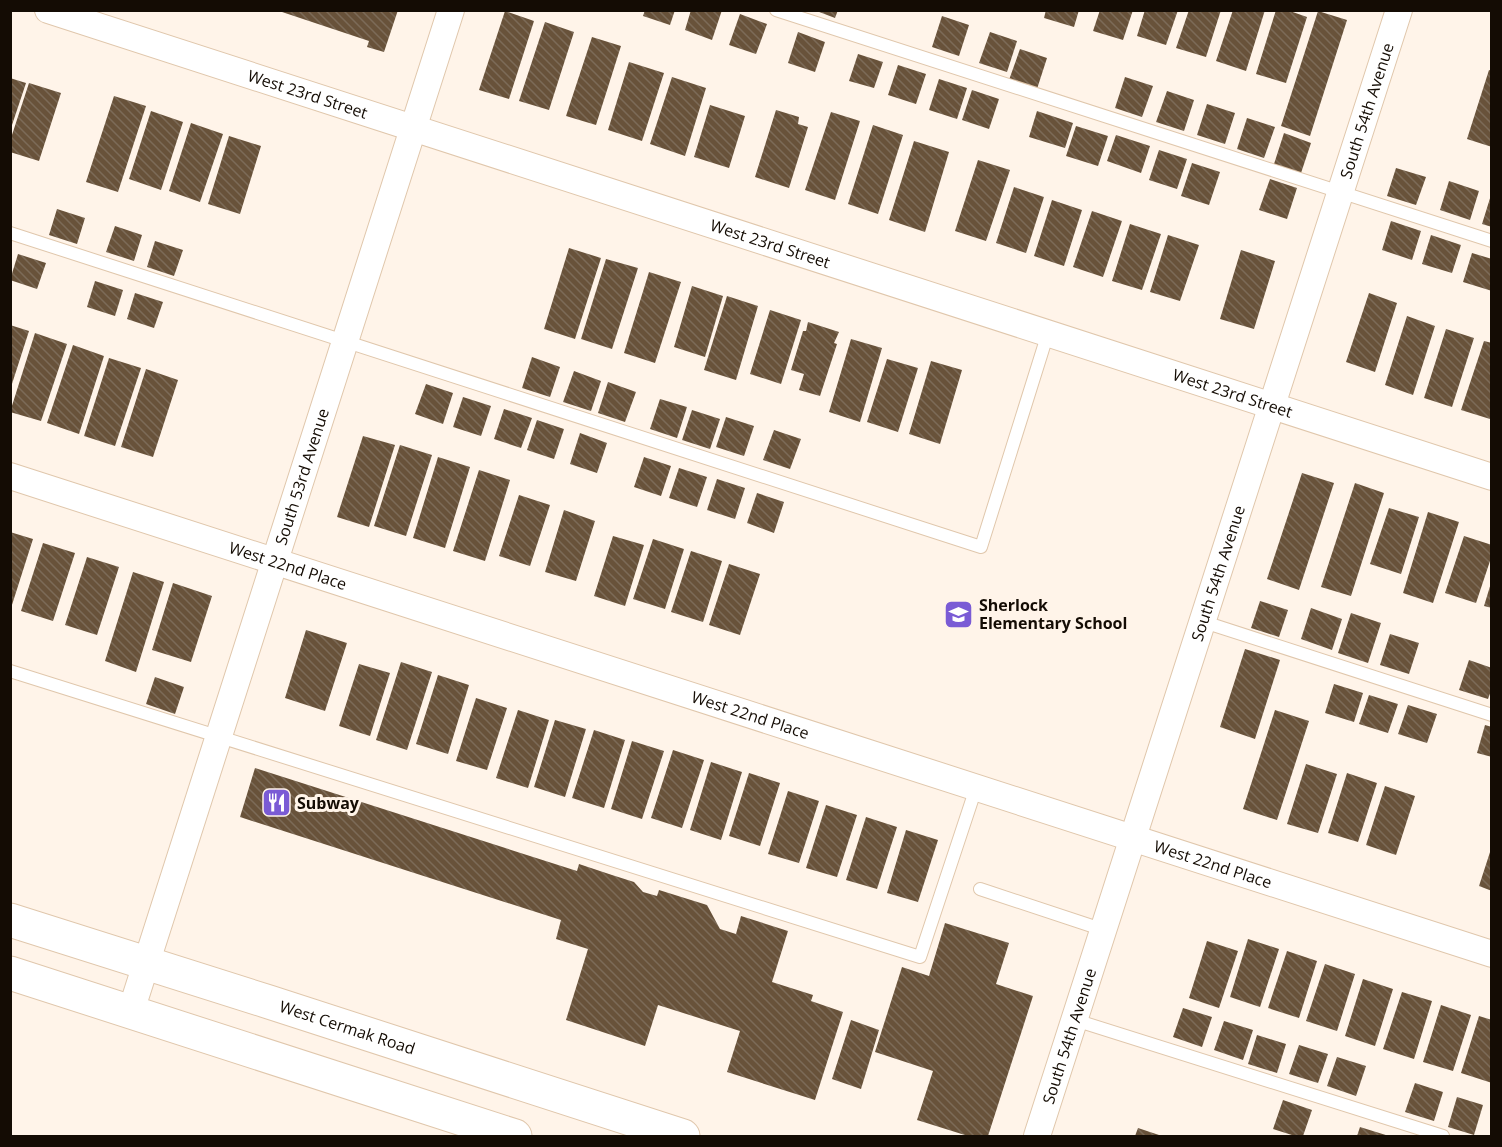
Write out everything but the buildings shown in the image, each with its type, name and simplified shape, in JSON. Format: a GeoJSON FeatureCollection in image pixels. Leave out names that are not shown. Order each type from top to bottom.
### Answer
{"type":"FeatureCollection","features":[{"type":"Feature","properties":{"kind":"main road","name":"West Cermak Road"},"geometry":{"type":"LineString","coordinates":[[10,920],[683,1137]]}},
{"type":"Feature","properties":{"kind":"main road"},"geometry":{"type":"LineString","coordinates":[[10,973],[515,1137]]}},
{"type":"Feature","properties":{"kind":"street","name":"West 23rd Street"},"geometry":{"type":"LineString","coordinates":[[48,10],[1491,477]]}},
{"type":"Feature","properties":{"kind":"street","name":"South 53rd Avenue"},"geometry":{"type":"LineString","coordinates":[[131,1011],[451,10]]}},
{"type":"Feature","properties":{"kind":"street","name":"South 54th Avenue"},"geometry":{"type":"LineString","coordinates":[[1037,1137],[1399,10]]}},
{"type":"Feature","properties":{"kind":"street","name":"West 22nd Place"},"geometry":{"type":"LineString","coordinates":[[10,477],[1491,954]]}},
{"type":"Feature","properties":{"kind":"lane"},"geometry":{"type":"LineString","coordinates":[[776,10],[1491,241]]}},
{"type":"Feature","properties":{"kind":"lane"},"geometry":{"type":"LineString","coordinates":[[10,232],[981,547],[1048,333]]}},
{"type":"Feature","properties":{"kind":"lane"},"geometry":{"type":"LineString","coordinates":[[1204,622],[1491,715]]}},
{"type":"Feature","properties":{"kind":"lane"},"geometry":{"type":"LineString","coordinates":[[10,671],[920,957],[976,788]]}},
{"type":"Feature","properties":{"kind":"lane"},"geometry":{"type":"LineString","coordinates":[[980,889],[1104,930]]}},
{"type":"Feature","properties":{"kind":"lane"},"geometry":{"type":"LineString","coordinates":[[1075,1020],[1443,1137]]}},
{"type":"Feature","properties":{"kind":"place","name":"Sherlock Elementary School"},"geometry":{"type":"Point","coordinates":[958,614]}},
{"type":"Feature","properties":{"kind":"place","name":"Subway"},"geometry":{"type":"Point","coordinates":[276,803]}}]}
